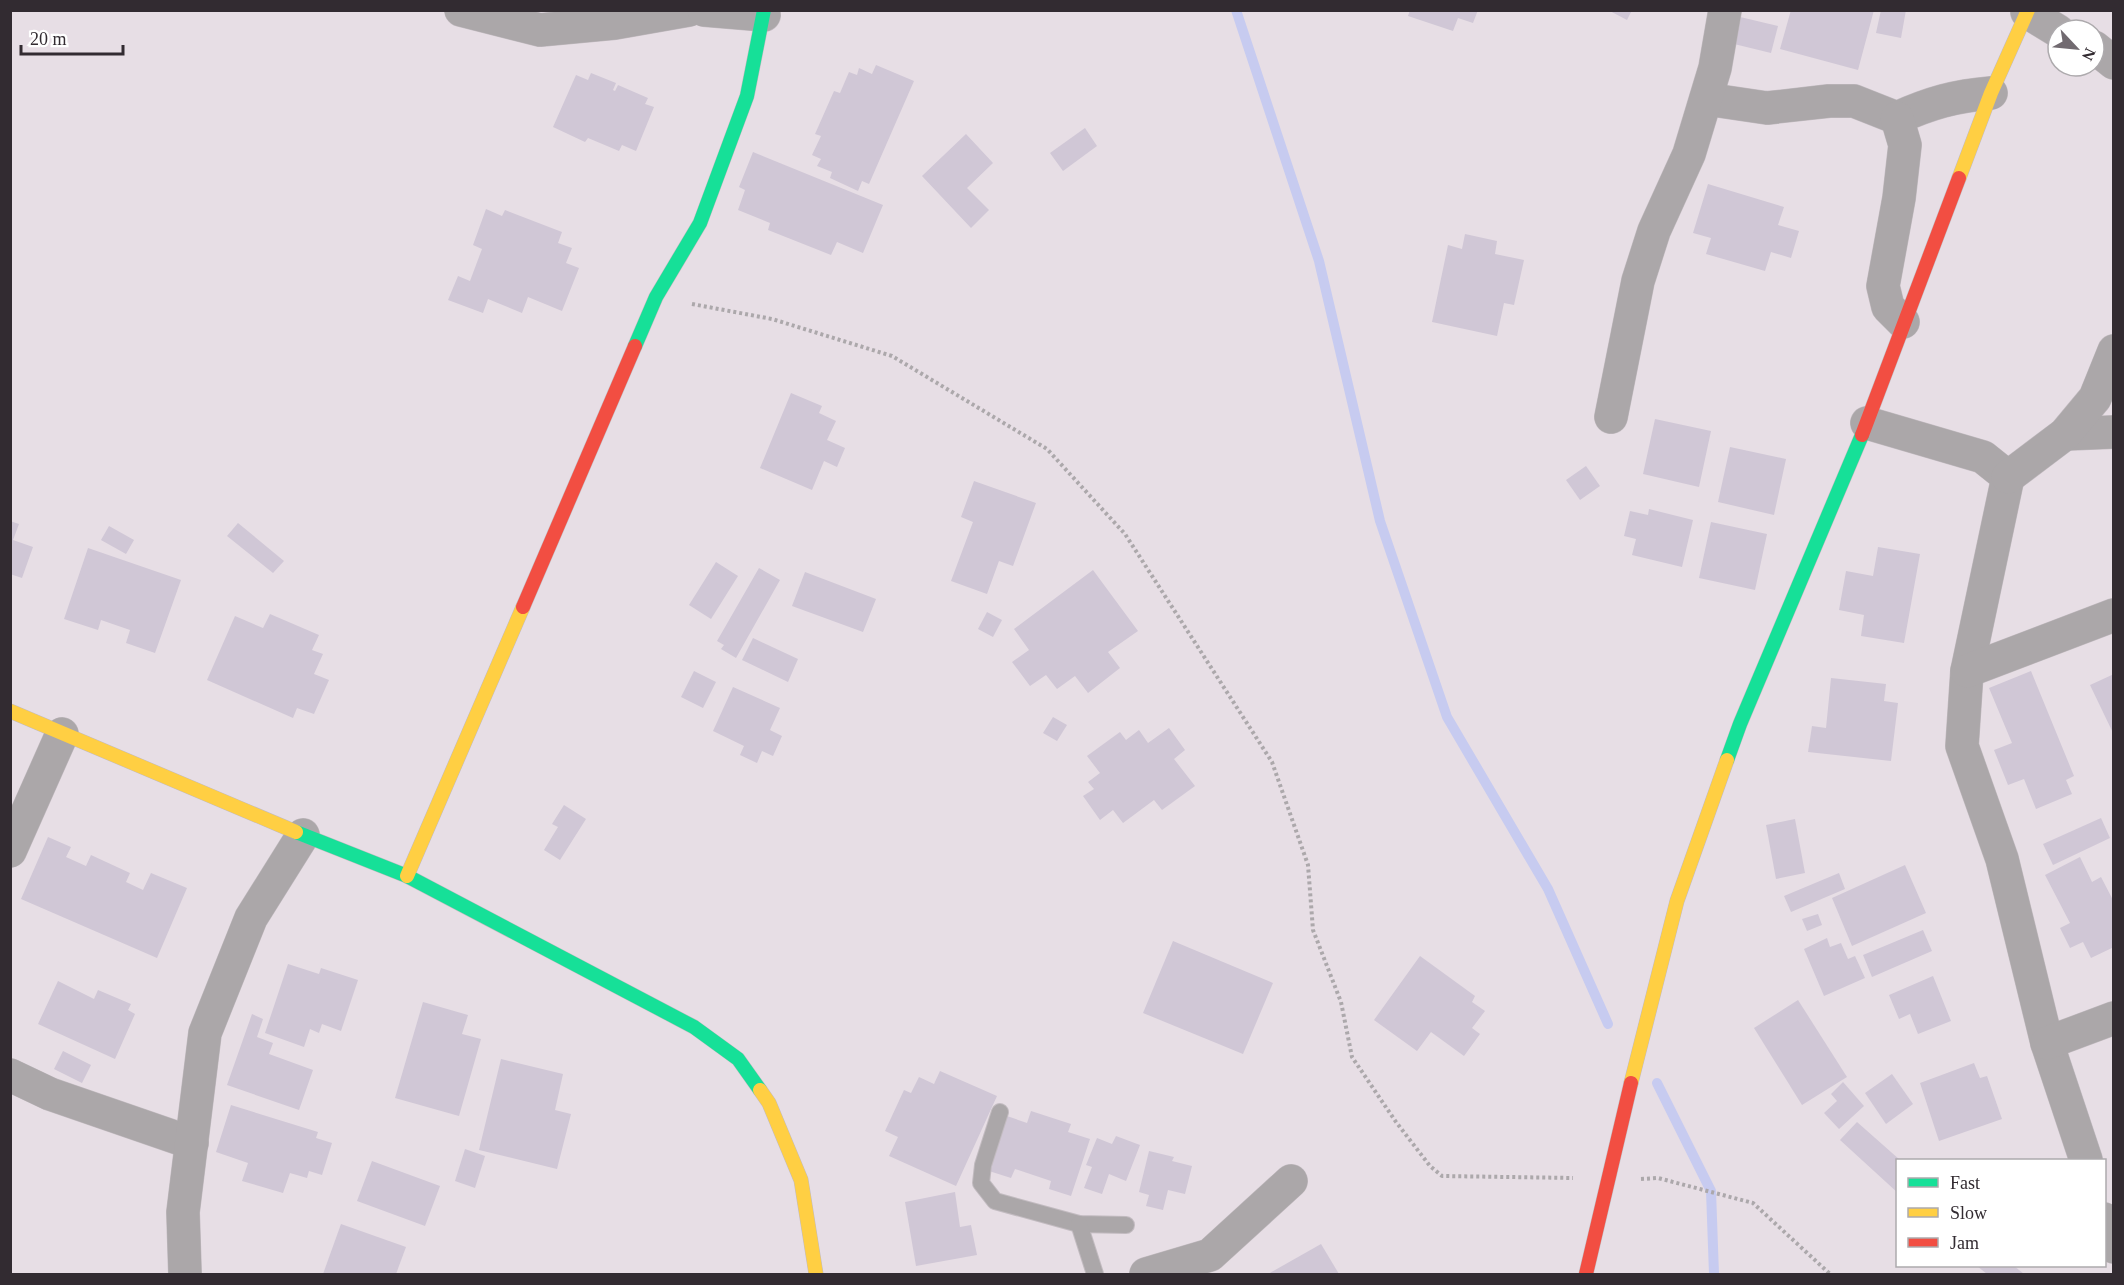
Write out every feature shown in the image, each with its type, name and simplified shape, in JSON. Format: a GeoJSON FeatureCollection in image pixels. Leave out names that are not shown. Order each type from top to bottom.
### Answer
{"type":"FeatureCollection","features":[{"type":"Feature","properties":{"kind":"street"},"geometry":{"type":"LineString","coordinates":[[461,10],[540,30],[615,23],[689,10]]}},
{"type":"Feature","properties":{"kind":"street"},"geometry":{"type":"LineString","coordinates":[[407,876],[656,297],[700,223],[747,96],[764,13],[704,10]]}},
{"type":"Feature","properties":{"kind":"street"},"geometry":{"type":"LineString","coordinates":[[1611,417],[1638,282],[1653,231],[1689,154],[1715,68],[1725,10]]}},
{"type":"Feature","properties":{"kind":"street"},"geometry":{"type":"LineString","coordinates":[[1586,1275],[1607,1179],[1677,901],[1740,724],[1867,423],[1991,93],[2027,11],[2046,23]]}},
{"type":"Feature","properties":{"kind":"street"},"geometry":{"type":"LineString","coordinates":[[1706,99],[1767,108],[1829,100],[1854,100],[1897,118],[1924,105],[1959,96],[1991,93]]}},
{"type":"Feature","properties":{"kind":"street"},"geometry":{"type":"LineString","coordinates":[[1897,118],[1905,145],[1899,198],[1883,285],[1888,307],[1904,322]]}},
{"type":"Feature","properties":{"kind":"street"},"geometry":{"type":"LineString","coordinates":[[2085,1159],[2048,1043],[2002,859],[1962,746],[1967,670],[2008,477],[2065,434],[2095,398],[2114,351]]}},
{"type":"Feature","properties":{"kind":"street"},"geometry":{"type":"LineString","coordinates":[[1867,423],[1983,457],[2008,477]]}},
{"type":"Feature","properties":{"kind":"street"},"geometry":{"type":"LineString","coordinates":[[2065,434],[2114,432]]}},
{"type":"Feature","properties":{"kind":"street"},"geometry":{"type":"LineString","coordinates":[[1967,670],[2114,615]]}},
{"type":"Feature","properties":{"kind":"street"},"geometry":{"type":"LineString","coordinates":[[10,711],[303,835],[407,876],[694,1027],[738,1059],[769,1103],[801,1180],[816,1275]]}},
{"type":"Feature","properties":{"kind":"street"},"geometry":{"type":"LineString","coordinates":[[10,851],[62,734]]}},
{"type":"Feature","properties":{"kind":"street"},"geometry":{"type":"LineString","coordinates":[[185,1275],[183,1212],[205,1033],[251,918],[303,835]]}},
{"type":"Feature","properties":{"kind":"street"},"geometry":{"type":"LineString","coordinates":[[2048,1043],[2114,1018]]}},
{"type":"Feature","properties":{"kind":"street"},"geometry":{"type":"LineString","coordinates":[[10,1075],[50,1094],[192,1143]]}},
{"type":"Feature","properties":{"kind":"street"},"geometry":{"type":"LineString","coordinates":[[1146,1275],[1215,1265],[1291,1181]]}},
{"type":"Feature","properties":{"kind":"street"},"geometry":{"type":"LineString","coordinates":[[2106,1225],[2114,1247]]}},
{"type":"Feature","properties":{"kind":"lane"},"geometry":{"type":"LineString","coordinates":[[1000,1112],[983,1165],[981,1183],[995,1201],[1079,1224],[1126,1226]]}},
{"type":"Feature","properties":{"kind":"lane"},"geometry":{"type":"LineString","coordinates":[[1079,1224],[1095,1275]]}},
{"type":"Feature","properties":{"kind":"path"},"geometry":{"type":"LineString","coordinates":[[656,297],[772,319],[892,356],[1047,450],[1125,534],[1272,762],[1308,865],[1313,930],[1341,1002],[1352,1057],[1396,1122],[1430,1166],[1442,1176],[1658,1178],[1753,1203],[1830,1275]]}},
{"type":"Feature","properties":{"kind":"building"},"geometry":{"type":"Polygon","coordinates":[[[1410,10],[1478,10],[1473,23],[1458,18],[1453,31],[1408,16],[1410,10]]]}},
{"type":"Feature","properties":{"kind":"building"},"geometry":{"type":"Polygon","coordinates":[[[1608,10],[1632,10],[1627,20],[1608,10]]]}},
{"type":"Feature","properties":{"kind":"building"},"geometry":{"type":"Polygon","coordinates":[[[1791,10],[1874,10],[1858,70],[1780,49],[1791,10]]]}},
{"type":"Feature","properties":{"kind":"building"},"geometry":{"type":"Polygon","coordinates":[[[1881,10],[1906,10],[1901,38],[1876,33],[1881,10]]]}},
{"type":"Feature","properties":{"kind":"building"},"geometry":{"type":"Polygon","coordinates":[[[1736,16],[1778,26],[1771,53],[1730,43],[1736,16]]]}},
{"type":"Feature","properties":{"kind":"building"},"geometry":{"type":"Polygon","coordinates":[[[876,65],[914,81],[869,184],[862,181],[858,191],[830,178],[832,172],[817,166],[821,159],[812,155],[821,136],[815,134],[834,91],[840,93],[849,72],[857,75],[859,68],[872,74],[876,65]]]}},
{"type":"Feature","properties":{"kind":"building"},"geometry":{"type":"Polygon","coordinates":[[[591,73],[616,83],[613,90],[615,91],[618,85],[648,98],[645,104],[654,107],[636,151],[622,145],[619,151],[588,138],[585,142],[553,127],[576,75],[588,80],[591,73]]]}},
{"type":"Feature","properties":{"kind":"building"},"geometry":{"type":"Polygon","coordinates":[[[1085,128],[1097,146],[1063,171],[1050,153],[1085,128]]]}},
{"type":"Feature","properties":{"kind":"building"},"geometry":{"type":"Polygon","coordinates":[[[966,134],[993,163],[967,188],[989,210],[971,228],[922,176],[966,134]]]}},
{"type":"Feature","properties":{"kind":"building"},"geometry":{"type":"Polygon","coordinates":[[[753,152],[883,205],[863,253],[837,242],[831,255],[768,230],[770,223],[738,210],[745,190],[739,187],[753,152]]]}},
{"type":"Feature","properties":{"kind":"building"},"geometry":{"type":"Polygon","coordinates":[[[1708,184],[1784,207],[1778,225],[1799,231],[1791,258],[1771,252],[1765,271],[1706,254],[1711,238],[1693,233],[1708,184]]]}},
{"type":"Feature","properties":{"kind":"building"},"geometry":{"type":"Polygon","coordinates":[[[486,209],[502,216],[505,210],[562,232],[558,243],[572,248],[566,263],[579,268],[562,311],[528,297],[522,313],[488,299],[483,313],[448,300],[458,276],[470,281],[482,249],[473,245],[486,209]]]}},
{"type":"Feature","properties":{"kind":"building"},"geometry":{"type":"Polygon","coordinates":[[[1465,234],[1497,241],[1495,254],[1524,260],[1514,305],[1504,303],[1497,336],[1432,322],[1448,245],[1462,249],[1465,234]]]}},
{"type":"Feature","properties":{"kind":"building"},"geometry":{"type":"Polygon","coordinates":[[[791,393],[822,406],[819,413],[836,421],[827,440],[845,448],[837,467],[824,461],[812,490],[760,468],[791,393]]]}},
{"type":"Feature","properties":{"kind":"building"},"geometry":{"type":"Polygon","coordinates":[[[1655,419],[1711,431],[1699,487],[1643,474],[1655,419]]]}},
{"type":"Feature","properties":{"kind":"building"},"geometry":{"type":"Polygon","coordinates":[[[1730,447],[1786,459],[1774,515],[1718,502],[1730,447]]]}},
{"type":"Feature","properties":{"kind":"building"},"geometry":{"type":"Polygon","coordinates":[[[1586,466],[1600,486],[1580,500],[1566,480],[1586,466]]]}},
{"type":"Feature","properties":{"kind":"building"},"geometry":{"type":"Polygon","coordinates":[[[974,481],[1036,503],[1013,566],[999,561],[987,594],[951,581],[973,522],[961,517],[974,481]]]}},
{"type":"Feature","properties":{"kind":"building"},"geometry":{"type":"Polygon","coordinates":[[[1649,509],[1693,520],[1682,567],[1632,555],[1636,539],[1624,536],[1630,511],[1648,515],[1649,509]]]}},
{"type":"Feature","properties":{"kind":"building"},"geometry":{"type":"Polygon","coordinates":[[[10,521],[19,524],[13,540],[33,547],[22,578],[10,574],[10,521]]]}},
{"type":"Feature","properties":{"kind":"building"},"geometry":{"type":"Polygon","coordinates":[[[1711,522],[1767,534],[1755,590],[1699,578],[1711,522]]]}},
{"type":"Feature","properties":{"kind":"building"},"geometry":{"type":"Polygon","coordinates":[[[238,523],[284,561],[273,573],[227,536],[238,523]]]}},
{"type":"Feature","properties":{"kind":"building"},"geometry":{"type":"Polygon","coordinates":[[[109,526],[134,540],[126,554],[101,540],[109,526]]]}},
{"type":"Feature","properties":{"kind":"building"},"geometry":{"type":"Polygon","coordinates":[[[1878,547],[1920,554],[1904,643],[1861,636],[1864,615],[1839,610],[1846,571],[1873,576],[1878,547]]]}},
{"type":"Feature","properties":{"kind":"building"},"geometry":{"type":"Polygon","coordinates":[[[88,548],[181,580],[155,653],[126,643],[130,630],[101,620],[98,630],[64,619],[88,548]]]}},
{"type":"Feature","properties":{"kind":"building"},"geometry":{"type":"Polygon","coordinates":[[[716,562],[738,576],[711,619],[689,605],[716,562]]]}},
{"type":"Feature","properties":{"kind":"building"},"geometry":{"type":"Polygon","coordinates":[[[759,568],[780,580],[736,658],[721,649],[724,645],[717,641],[759,568]]]}},
{"type":"Feature","properties":{"kind":"building"},"geometry":{"type":"Polygon","coordinates":[[[1093,570],[1138,631],[1108,652],[1120,668],[1088,693],[1075,676],[1057,689],[1046,675],[1030,686],[1012,662],[1029,650],[1014,629],[1093,570]]]}},
{"type":"Feature","properties":{"kind":"building"},"geometry":{"type":"Polygon","coordinates":[[[805,572],[876,599],[863,632],[792,606],[805,572]]]}},
{"type":"Feature","properties":{"kind":"building"},"geometry":{"type":"Polygon","coordinates":[[[987,612],[1002,620],[993,637],[978,629],[987,612]]]}},
{"type":"Feature","properties":{"kind":"building"},"geometry":{"type":"Polygon","coordinates":[[[270,614],[319,635],[312,650],[323,654],[314,674],[329,680],[314,714],[297,708],[293,718],[207,680],[235,616],[263,628],[270,614]]]}},
{"type":"Feature","properties":{"kind":"building"},"geometry":{"type":"Polygon","coordinates":[[[753,638],[798,659],[788,682],[742,660],[753,638]]]}},
{"type":"Feature","properties":{"kind":"building"},"geometry":{"type":"Polygon","coordinates":[[[694,671],[716,682],[703,708],[681,697],[694,671]]]}},
{"type":"Feature","properties":{"kind":"building"},"geometry":{"type":"Polygon","coordinates":[[[2031,671],[2074,776],[2066,780],[2072,794],[2036,809],[2024,779],[2008,785],[1994,750],[2012,743],[1989,688],[2031,671]]]}},
{"type":"Feature","properties":{"kind":"building"},"geometry":{"type":"Polygon","coordinates":[[[2114,674],[2114,735],[2090,685],[2114,674]]]}},
{"type":"Feature","properties":{"kind":"building"},"geometry":{"type":"Polygon","coordinates":[[[1831,678],[1886,684],[1884,701],[1898,703],[1891,761],[1808,752],[1812,726],[1826,728],[1831,678]]]}},
{"type":"Feature","properties":{"kind":"building"},"geometry":{"type":"Polygon","coordinates":[[[733,687],[780,708],[770,730],[782,736],[773,756],[762,751],[757,763],[740,755],[744,746],[713,731],[733,687]]]}},
{"type":"Feature","properties":{"kind":"building"},"geometry":{"type":"Polygon","coordinates":[[[1053,717],[1067,725],[1057,741],[1043,733],[1053,717]]]}},
{"type":"Feature","properties":{"kind":"building"},"geometry":{"type":"Polygon","coordinates":[[[1169,728],[1185,750],[1174,759],[1195,786],[1162,810],[1154,800],[1123,823],[1113,810],[1100,820],[1083,796],[1094,789],[1088,782],[1100,773],[1087,756],[1120,732],[1126,740],[1139,730],[1148,743],[1169,728]]]}},
{"type":"Feature","properties":{"kind":"building"},"geometry":{"type":"Polygon","coordinates":[[[564,805],[586,819],[560,860],[544,850],[558,827],[552,824],[564,805]]]}},
{"type":"Feature","properties":{"kind":"building"},"geometry":{"type":"Polygon","coordinates":[[[2101,818],[2110,838],[2053,865],[2043,844],[2101,818]]]}},
{"type":"Feature","properties":{"kind":"building"},"geometry":{"type":"Polygon","coordinates":[[[1795,819],[1805,873],[1776,879],[1766,825],[1795,819]]]}},
{"type":"Feature","properties":{"kind":"building"},"geometry":{"type":"Polygon","coordinates":[[[48,837],[71,847],[66,857],[86,866],[91,855],[130,873],[126,882],[143,890],[151,873],[187,888],[157,958],[21,899],[48,837]]]}},
{"type":"Feature","properties":{"kind":"building"},"geometry":{"type":"Polygon","coordinates":[[[2080,857],[2092,882],[2101,877],[2114,902],[2114,947],[2091,958],[2083,942],[2070,948],[2060,928],[2070,923],[2045,875],[2080,857]]]}},
{"type":"Feature","properties":{"kind":"building"},"geometry":{"type":"Polygon","coordinates":[[[1905,865],[1926,913],[1852,946],[1832,898],[1905,865]]]}},
{"type":"Feature","properties":{"kind":"building"},"geometry":{"type":"Polygon","coordinates":[[[1839,873],[1845,889],[1791,912],[1784,896],[1839,873]]]}},
{"type":"Feature","properties":{"kind":"building"},"geometry":{"type":"Polygon","coordinates":[[[1818,914],[1822,925],[1807,931],[1802,919],[1818,914]]]}},
{"type":"Feature","properties":{"kind":"building"},"geometry":{"type":"Polygon","coordinates":[[[1923,930],[1932,951],[1872,977],[1863,955],[1923,930]]]}},
{"type":"Feature","properties":{"kind":"building"},"geometry":{"type":"Polygon","coordinates":[[[1827,938],[1830,947],[1841,943],[1848,959],[1855,956],[1865,978],[1824,996],[1804,949],[1827,938]]]}},
{"type":"Feature","properties":{"kind":"building"},"geometry":{"type":"Polygon","coordinates":[[[1173,941],[1273,983],[1243,1054],[1143,1013],[1173,941]]]}},
{"type":"Feature","properties":{"kind":"building"},"geometry":{"type":"Polygon","coordinates":[[[1420,956],[1475,996],[1472,1002],[1485,1011],[1472,1028],[1480,1034],[1464,1056],[1431,1032],[1417,1051],[1374,1020],[1420,956]]]}},
{"type":"Feature","properties":{"kind":"building"},"geometry":{"type":"Polygon","coordinates":[[[288,964],[319,974],[321,968],[358,980],[341,1031],[322,1024],[319,1033],[310,1029],[304,1047],[265,1033],[288,964]]]}},
{"type":"Feature","properties":{"kind":"building"},"geometry":{"type":"Polygon","coordinates":[[[1933,976],[1951,1021],[1918,1034],[1910,1014],[1899,1019],[1889,995],[1933,976]]]}},
{"type":"Feature","properties":{"kind":"building"},"geometry":{"type":"Polygon","coordinates":[[[58,981],[94,999],[98,990],[131,1004],[128,1010],[135,1014],[115,1059],[38,1024],[58,981]]]}},
{"type":"Feature","properties":{"kind":"building"},"geometry":{"type":"Polygon","coordinates":[[[1798,1000],[1847,1077],[1802,1105],[1754,1028],[1798,1000]]]}},
{"type":"Feature","properties":{"kind":"building"},"geometry":{"type":"Polygon","coordinates":[[[423,1002],[468,1015],[462,1034],[481,1039],[459,1116],[395,1098],[423,1002]]]}},
{"type":"Feature","properties":{"kind":"building"},"geometry":{"type":"Polygon","coordinates":[[[252,1014],[263,1019],[257,1037],[273,1043],[269,1054],[313,1070],[299,1110],[227,1085],[252,1014]]]}},
{"type":"Feature","properties":{"kind":"building"},"geometry":{"type":"Polygon","coordinates":[[[63,1051],[91,1065],[82,1083],[54,1069],[63,1051]]]}},
{"type":"Feature","properties":{"kind":"building"},"geometry":{"type":"Polygon","coordinates":[[[501,1059],[563,1074],[555,1110],[571,1114],[557,1169],[479,1150],[501,1059]]]}},
{"type":"Feature","properties":{"kind":"building"},"geometry":{"type":"Polygon","coordinates":[[[1974,1063],[1980,1078],[1987,1076],[2002,1119],[1939,1141],[1920,1083],[1974,1063]]]}},
{"type":"Feature","properties":{"kind":"building"},"geometry":{"type":"Polygon","coordinates":[[[940,1071],[997,1096],[956,1186],[889,1156],[898,1137],[885,1131],[904,1090],[911,1093],[919,1077],[934,1084],[940,1071]]]}},
{"type":"Feature","properties":{"kind":"building"},"geometry":{"type":"Polygon","coordinates":[[[1892,1074],[1913,1104],[1886,1124],[1865,1093],[1892,1074]]]}},
{"type":"Feature","properties":{"kind":"building"},"geometry":{"type":"Polygon","coordinates":[[[1843,1082],[1864,1106],[1839,1129],[1824,1113],[1837,1101],[1831,1094],[1843,1082]]]}},
{"type":"Feature","properties":{"kind":"building"},"geometry":{"type":"Polygon","coordinates":[[[231,1105],[318,1132],[316,1138],[332,1143],[322,1175],[309,1171],[307,1178],[290,1173],[283,1193],[242,1181],[248,1163],[216,1152],[231,1105]]]}},
{"type":"Feature","properties":{"kind":"building"},"geometry":{"type":"Polygon","coordinates":[[[1031,1111],[1071,1124],[1068,1132],[1090,1139],[1071,1196],[1049,1189],[1051,1181],[1015,1169],[1011,1178],[989,1171],[1007,1116],[1027,1123],[1031,1111]]]}},
{"type":"Feature","properties":{"kind":"building"},"geometry":{"type":"Polygon","coordinates":[[[1857,1122],[1899,1159],[1896,1159],[1896,1191],[1840,1140],[1857,1122]]]}},
{"type":"Feature","properties":{"kind":"building"},"geometry":{"type":"Polygon","coordinates":[[[1116,1136],[1140,1145],[1126,1181],[1109,1174],[1102,1194],[1084,1188],[1092,1167],[1086,1165],[1097,1138],[1112,1144],[1116,1136]]]}},
{"type":"Feature","properties":{"kind":"building"},"geometry":{"type":"Polygon","coordinates":[[[465,1149],[485,1156],[475,1188],[455,1181],[465,1149]]]}},
{"type":"Feature","properties":{"kind":"building"},"geometry":{"type":"Polygon","coordinates":[[[1149,1151],[1174,1157],[1172,1161],[1192,1166],[1185,1194],[1168,1190],[1163,1210],[1146,1206],[1149,1195],[1139,1192],[1149,1151]]]}},
{"type":"Feature","properties":{"kind":"building"},"geometry":{"type":"Polygon","coordinates":[[[372,1161],[440,1186],[425,1226],[357,1201],[372,1161]]]}},
{"type":"Feature","properties":{"kind":"building"},"geometry":{"type":"Polygon","coordinates":[[[955,1192],[960,1227],[971,1225],[977,1255],[916,1266],[905,1202],[955,1192]]]}},
{"type":"Feature","properties":{"kind":"building"},"geometry":{"type":"Polygon","coordinates":[[[341,1224],[406,1247],[396,1274],[323,1274],[341,1224]]]}},
{"type":"Feature","properties":{"kind":"building"},"geometry":{"type":"Polygon","coordinates":[[[1321,1244],[1339,1274],[1268,1274],[1321,1244]]]}},
{"type":"Feature","properties":{"kind":"building"},"geometry":{"type":"Polygon","coordinates":[[[1978,1267],[2015,1267],[2024,1274],[1987,1274],[1978,1267]]]}},
{"type":"Feature","properties":{"kind":"waterway"},"geometry":{"type":"LineString","coordinates":[[1236,10],[1319,261],[1380,521],[1447,717],[1548,889],[1608,1024]]}},
{"type":"Feature","properties":{"kind":"waterway"},"geometry":{"type":"LineString","coordinates":[[1657,1083],[1711,1191],[1714,1274]]}},
{"type":"Feature","properties":{"kind":"traffic: fast"},"geometry":{"type":"LineString","coordinates":[[635,346],[656,297],[700,223],[747,96],[764,10]]}},
{"type":"Feature","properties":{"kind":"traffic: fast"},"geometry":{"type":"LineString","coordinates":[[1727,760],[1740,724],[1862,435]]}},
{"type":"Feature","properties":{"kind":"traffic: fast"},"geometry":{"type":"LineString","coordinates":[[296,832],[407,876],[694,1027],[738,1059],[760,1090]]}},
{"type":"Feature","properties":{"kind":"traffic: slow"},"geometry":{"type":"LineString","coordinates":[[1959,178],[1991,93],[2028,10]]}},
{"type":"Feature","properties":{"kind":"traffic: slow"},"geometry":{"type":"LineString","coordinates":[[407,876],[523,607]]}},
{"type":"Feature","properties":{"kind":"traffic: slow"},"geometry":{"type":"LineString","coordinates":[[10,711],[296,832]]}},
{"type":"Feature","properties":{"kind":"traffic: slow"},"geometry":{"type":"LineString","coordinates":[[1631,1083],[1677,901],[1727,760]]}},
{"type":"Feature","properties":{"kind":"traffic: slow"},"geometry":{"type":"LineString","coordinates":[[760,1090],[769,1103],[801,1180],[816,1274]]}},
{"type":"Feature","properties":{"kind":"traffic: jam"},"geometry":{"type":"LineString","coordinates":[[1862,435],[1959,178]]}},
{"type":"Feature","properties":{"kind":"traffic: jam"},"geometry":{"type":"LineString","coordinates":[[523,607],[635,346]]}},
{"type":"Feature","properties":{"kind":"traffic: jam"},"geometry":{"type":"LineString","coordinates":[[1586,1274],[1631,1083]]}}]}
